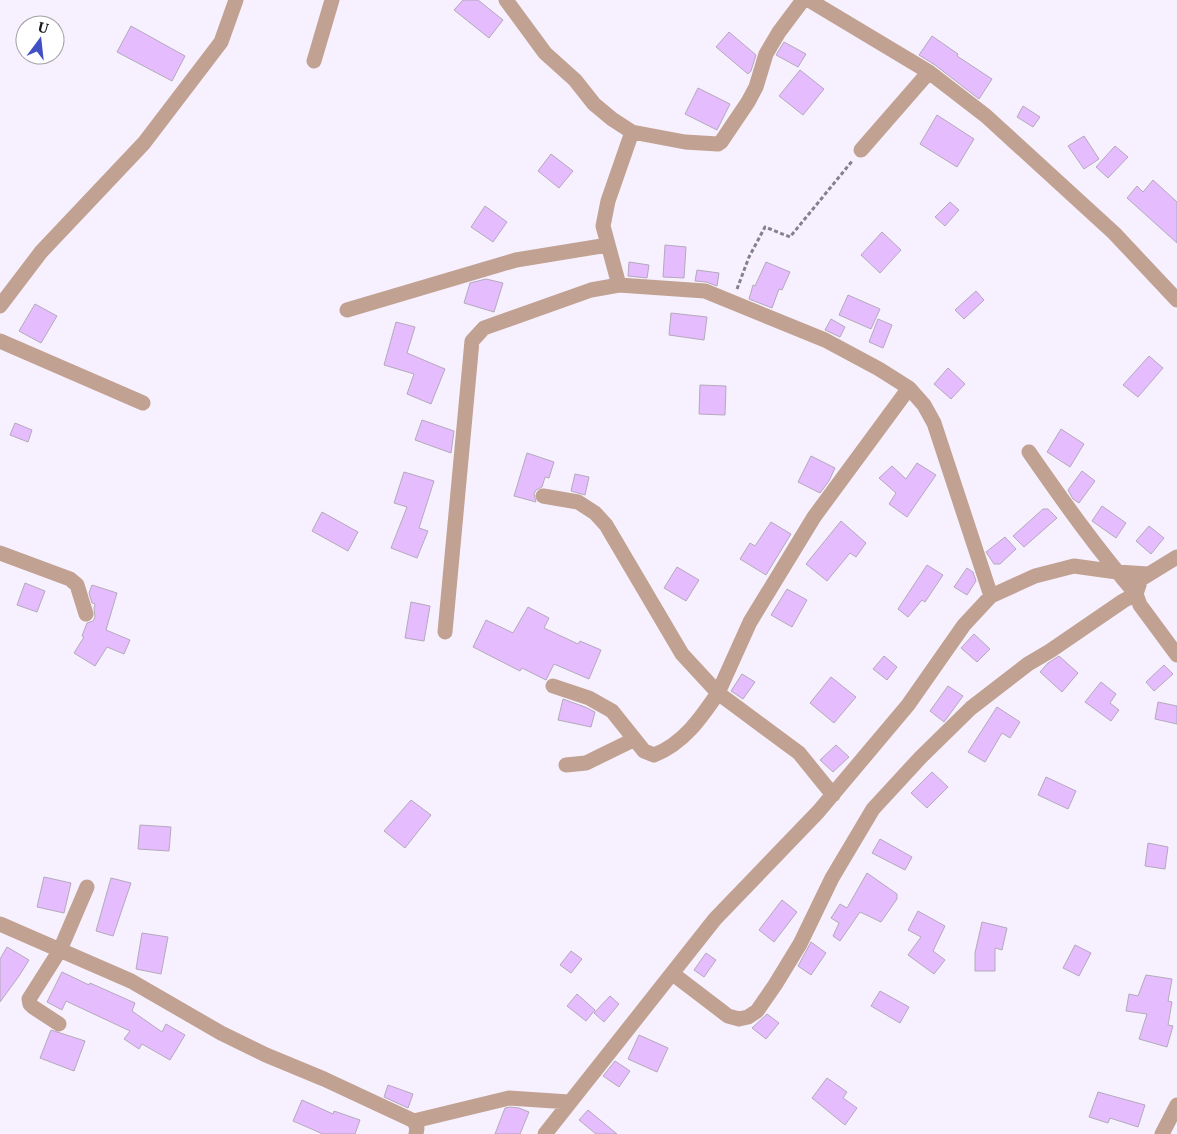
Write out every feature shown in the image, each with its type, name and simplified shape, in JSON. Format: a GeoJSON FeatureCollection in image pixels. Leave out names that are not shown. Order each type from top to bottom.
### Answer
{"type":"FeatureCollection","features":[{"type":"Feature","properties":{"kind":"street"},"geometry":{"type":"LineString","coordinates":[[0,306],[41,252],[144,143],[221,42],[236,0]]}},
{"type":"Feature","properties":{"kind":"street"},"geometry":{"type":"LineString","coordinates":[[314,61],[332,0]]}},
{"type":"Feature","properties":{"kind":"street"},"geometry":{"type":"LineString","coordinates":[[506,0],[545,53],[575,80],[594,104],[612,119],[632,132],[700,144],[718,144],[721,142],[756,87],[766,54],[779,32],[803,0]]}},
{"type":"Feature","properties":{"kind":"street"},"geometry":{"type":"LineString","coordinates":[[809,0],[929,72],[986,116],[1114,233],[1177,298]]}},
{"type":"Feature","properties":{"kind":"street"},"geometry":{"type":"LineString","coordinates":[[861,150],[929,72]]}},
{"type":"Feature","properties":{"kind":"street"},"geometry":{"type":"LineString","coordinates":[[619,285],[602,226],[608,201],[632,132]]}},
{"type":"Feature","properties":{"kind":"street"},"geometry":{"type":"LineString","coordinates":[[347,310],[516,260],[608,245]]}},
{"type":"Feature","properties":{"kind":"street"},"geometry":{"type":"LineString","coordinates":[[446,632],[472,341],[484,328],[590,290],[619,285],[705,291],[825,340],[909,388],[924,405],[934,423],[991,596]]}},
{"type":"Feature","properties":{"kind":"street"},"geometry":{"type":"LineString","coordinates":[[0,341],[143,403]]}},
{"type":"Feature","properties":{"kind":"street"},"geometry":{"type":"LineString","coordinates":[[553,686],[589,698],[612,711],[644,751],[654,755],[663,751],[682,737],[698,722],[718,692],[750,622],[814,517],[909,388]]}},
{"type":"Feature","properties":{"kind":"street"},"geometry":{"type":"LineString","coordinates":[[1029,452],[1069,509],[1136,594],[1140,605],[1177,655]]}},
{"type":"Feature","properties":{"kind":"street"},"geometry":{"type":"LineString","coordinates":[[543,496],[578,502],[595,513],[606,525],[682,654],[718,692],[799,753],[833,795]]}},
{"type":"Feature","properties":{"kind":"street"},"geometry":{"type":"LineString","coordinates":[[0,553],[70,579],[77,586],[86,614]]}},
{"type":"Feature","properties":{"kind":"street"},"geometry":{"type":"LineString","coordinates":[[673,974],[728,1016],[748,1017],[757,1011],[800,944],[832,878],[873,809],[921,757],[971,708],[1028,664],[1136,594],[1141,579],[1177,557]]}},
{"type":"Feature","properties":{"kind":"street"},"geometry":{"type":"LineString","coordinates":[[545,1134],[673,974],[714,919],[833,795],[908,705],[964,625],[991,596],[1035,576],[1074,566],[1148,574]]}},
{"type":"Feature","properties":{"kind":"street"},"geometry":{"type":"LineString","coordinates":[[566,765],[586,763],[634,740]]}},
{"type":"Feature","properties":{"kind":"street"},"geometry":{"type":"LineString","coordinates":[[59,1024],[33,1007],[29,999],[60,950],[87,887]]}},
{"type":"Feature","properties":{"kind":"street"},"geometry":{"type":"LineString","coordinates":[[0,924],[130,982],[221,1033],[266,1056],[324,1079],[415,1128],[509,1098],[569,1102]]}},
{"type":"Feature","properties":{"kind":"street"},"geometry":{"type":"LineString","coordinates":[[1162,1134],[1177,1106]]}},
{"type":"Feature","properties":{"kind":"path"},"geometry":{"type":"LineString","coordinates":[[731,301],[749,257],[765,227],[790,237],[861,150]]}},
{"type":"Feature","properties":{"kind":"building"},"geometry":{"type":"Polygon","coordinates":[[[463,0],[478,0],[503,20],[489,38],[454,10],[463,0]]]}},
{"type":"Feature","properties":{"kind":"building"},"geometry":{"type":"Polygon","coordinates":[[[131,26],[185,56],[172,81],[117,52],[131,26]]]}},
{"type":"Feature","properties":{"kind":"building"},"geometry":{"type":"Polygon","coordinates":[[[729,32],[756,55],[751,71],[748,74],[716,47],[729,32]]]}},
{"type":"Feature","properties":{"kind":"building"},"geometry":{"type":"Polygon","coordinates":[[[932,36],[958,54],[957,56],[992,79],[979,99],[919,55],[932,36]]]}},
{"type":"Feature","properties":{"kind":"building"},"geometry":{"type":"Polygon","coordinates":[[[784,42],[806,54],[798,67],[776,55],[784,42]]]}},
{"type":"Feature","properties":{"kind":"building"},"geometry":{"type":"Polygon","coordinates":[[[800,70],[824,89],[803,115],[779,96],[800,70]]]}},
{"type":"Feature","properties":{"kind":"building"},"geometry":{"type":"Polygon","coordinates":[[[698,88],[730,104],[717,130],[685,114],[698,88]]]}},
{"type":"Feature","properties":{"kind":"building"},"geometry":{"type":"Polygon","coordinates":[[[1023,106],[1040,117],[1033,127],[1017,117],[1023,106]]]}},
{"type":"Feature","properties":{"kind":"building"},"geometry":{"type":"Polygon","coordinates":[[[937,115],[974,139],[957,167],[920,144],[937,115]]]}},
{"type":"Feature","properties":{"kind":"building"},"geometry":{"type":"Polygon","coordinates":[[[1084,136],[1099,159],[1084,169],[1068,146],[1084,136]]]}},
{"type":"Feature","properties":{"kind":"building"},"geometry":{"type":"Polygon","coordinates":[[[1115,146],[1128,157],[1108,178],[1096,167],[1115,146]]]}},
{"type":"Feature","properties":{"kind":"building"},"geometry":{"type":"Polygon","coordinates":[[[551,154],[573,171],[559,188],[538,171],[551,154]]]}},
{"type":"Feature","properties":{"kind":"building"},"geometry":{"type":"Polygon","coordinates":[[[1153,180],[1177,202],[1177,243],[1127,198],[1137,186],[1143,192],[1153,180]]]}},
{"type":"Feature","properties":{"kind":"building"},"geometry":{"type":"Polygon","coordinates":[[[950,202],[959,210],[945,226],[935,217],[950,202]]]}},
{"type":"Feature","properties":{"kind":"building"},"geometry":{"type":"Polygon","coordinates":[[[485,206],[507,222],[493,242],[471,227],[485,206]]]}},
{"type":"Feature","properties":{"kind":"building"},"geometry":{"type":"Polygon","coordinates":[[[882,232],[901,250],[880,273],[861,255],[882,232]]]}},
{"type":"Feature","properties":{"kind":"building"},"geometry":{"type":"Polygon","coordinates":[[[665,245],[686,247],[684,278],[663,277],[665,245]]]}},
{"type":"Feature","properties":{"kind":"building"},"geometry":{"type":"Polygon","coordinates":[[[629,262],[649,265],[647,278],[628,276],[629,262]]]}},
{"type":"Feature","properties":{"kind":"building"},"geometry":{"type":"Polygon","coordinates":[[[766,262],[790,272],[782,290],[779,289],[772,308],[749,299],[753,285],[755,286],[766,262]]]}},
{"type":"Feature","properties":{"kind":"building"},"geometry":{"type":"Polygon","coordinates":[[[697,270],[719,273],[717,286],[695,281],[697,270]]]}},
{"type":"Feature","properties":{"kind":"building"},"geometry":{"type":"Polygon","coordinates":[[[486,279],[503,283],[494,312],[464,303],[470,283],[486,279]]]}},
{"type":"Feature","properties":{"kind":"building"},"geometry":{"type":"Polygon","coordinates":[[[976,291],[984,300],[964,319],[955,310],[976,291]]]}},
{"type":"Feature","properties":{"kind":"building"},"geometry":{"type":"Polygon","coordinates":[[[848,295],[880,309],[871,329],[839,315],[848,295]]]}},
{"type":"Feature","properties":{"kind":"building"},"geometry":{"type":"Polygon","coordinates":[[[35,304],[57,316],[41,343],[19,331],[35,304]]]}},
{"type":"Feature","properties":{"kind":"building"},"geometry":{"type":"Polygon","coordinates":[[[671,313],[707,317],[704,340],[669,335],[671,313]]]}},
{"type":"Feature","properties":{"kind":"building"},"geometry":{"type":"Polygon","coordinates":[[[831,319],[845,327],[840,337],[825,330],[831,319]]]}},
{"type":"Feature","properties":{"kind":"building"},"geometry":{"type":"Polygon","coordinates":[[[878,319],[892,325],[883,348],[869,342],[878,319]]]}},
{"type":"Feature","properties":{"kind":"building"},"geometry":{"type":"Polygon","coordinates":[[[396,322],[415,327],[407,353],[445,369],[431,404],[407,394],[414,374],[384,365],[396,322]]]}},
{"type":"Feature","properties":{"kind":"building"},"geometry":{"type":"Polygon","coordinates":[[[1149,356],[1163,368],[1138,397],[1123,385],[1149,356]]]}},
{"type":"Feature","properties":{"kind":"building"},"geometry":{"type":"Polygon","coordinates":[[[948,368],[965,384],[951,399],[934,384],[948,368]]]}},
{"type":"Feature","properties":{"kind":"building"},"geometry":{"type":"Polygon","coordinates":[[[700,385],[726,386],[725,415],[699,414],[700,385]]]}},
{"type":"Feature","properties":{"kind":"building"},"geometry":{"type":"Polygon","coordinates":[[[422,420],[454,431],[451,453],[415,440],[422,420]]]}},
{"type":"Feature","properties":{"kind":"building"},"geometry":{"type":"Polygon","coordinates":[[[15,423],[32,430],[28,442],[10,435],[15,423]]]}},
{"type":"Feature","properties":{"kind":"building"},"geometry":{"type":"Polygon","coordinates":[[[1061,429],[1084,444],[1070,467],[1047,452],[1061,429]]]}},
{"type":"Feature","properties":{"kind":"building"},"geometry":{"type":"Polygon","coordinates":[[[527,453],[554,462],[549,478],[545,477],[542,487],[536,490],[534,494],[536,502],[514,496],[527,453]]]}},
{"type":"Feature","properties":{"kind":"building"},"geometry":{"type":"Polygon","coordinates":[[[811,456],[835,468],[829,481],[820,493],[798,482],[811,456]]]}},
{"type":"Feature","properties":{"kind":"building"},"geometry":{"type":"Polygon","coordinates":[[[917,463],[936,475],[907,517],[889,504],[896,493],[879,478],[892,466],[906,479],[917,463]]]}},
{"type":"Feature","properties":{"kind":"building"},"geometry":{"type":"Polygon","coordinates":[[[1082,471],[1095,481],[1079,503],[1073,499],[1068,490],[1082,471]]]}},
{"type":"Feature","properties":{"kind":"building"},"geometry":{"type":"Polygon","coordinates":[[[404,472],[434,481],[419,528],[428,531],[417,558],[391,548],[407,507],[394,503],[404,472]]]}},
{"type":"Feature","properties":{"kind":"building"},"geometry":{"type":"Polygon","coordinates":[[[575,474],[589,477],[585,495],[571,491],[575,474]]]}},
{"type":"Feature","properties":{"kind":"building"},"geometry":{"type":"Polygon","coordinates":[[[1102,506],[1126,523],[1116,538],[1092,521],[1102,506]]]}},
{"type":"Feature","properties":{"kind":"building"},"geometry":{"type":"Polygon","coordinates":[[[1043,509],[1048,509],[1057,518],[1024,547],[1013,536],[1043,509]]]}},
{"type":"Feature","properties":{"kind":"building"},"geometry":{"type":"Polygon","coordinates":[[[322,512],[358,532],[348,551],[312,531],[322,512]]]}},
{"type":"Feature","properties":{"kind":"building"},"geometry":{"type":"Polygon","coordinates":[[[841,521],[866,543],[856,557],[850,553],[827,581],[806,564],[841,521]]]}},
{"type":"Feature","properties":{"kind":"building"},"geometry":{"type":"Polygon","coordinates":[[[771,522],[791,534],[766,575],[740,559],[750,543],[755,546],[771,522]]]}},
{"type":"Feature","properties":{"kind":"building"},"geometry":{"type":"Polygon","coordinates":[[[1149,526],[1164,538],[1151,554],[1136,541],[1149,526]]]}},
{"type":"Feature","properties":{"kind":"building"},"geometry":{"type":"Polygon","coordinates":[[[1005,537],[1016,549],[1000,564],[994,564],[986,552],[1005,537]]]}},
{"type":"Feature","properties":{"kind":"building"},"geometry":{"type":"Polygon","coordinates":[[[927,565],[943,575],[925,602],[922,600],[908,617],[898,609],[927,565]]]}},
{"type":"Feature","properties":{"kind":"building"},"geometry":{"type":"Polygon","coordinates":[[[677,567],[699,580],[686,601],[664,588],[677,567]]]}},
{"type":"Feature","properties":{"kind":"building"},"geometry":{"type":"Polygon","coordinates":[[[967,568],[973,572],[976,581],[967,595],[954,587],[967,568]]]}},
{"type":"Feature","properties":{"kind":"building"},"geometry":{"type":"Polygon","coordinates":[[[25,583],[45,591],[37,612],[17,605],[25,583]]]}},
{"type":"Feature","properties":{"kind":"building"},"geometry":{"type":"Polygon","coordinates":[[[92,585],[117,593],[106,630],[130,640],[124,654],[107,647],[95,666],[74,653],[84,637],[82,636],[87,623],[93,621],[95,617],[95,604],[92,603],[89,593],[92,585]]]}},
{"type":"Feature","properties":{"kind":"building"},"geometry":{"type":"Polygon","coordinates":[[[787,589],[807,600],[792,627],[771,615],[787,589]]]}},
{"type":"Feature","properties":{"kind":"building"},"geometry":{"type":"Polygon","coordinates":[[[411,602],[430,606],[424,641],[405,638],[411,602]]]}},
{"type":"Feature","properties":{"kind":"building"},"geometry":{"type":"Polygon","coordinates":[[[528,607],[549,618],[544,628],[578,644],[580,641],[601,650],[589,679],[554,664],[546,680],[522,668],[520,671],[473,647],[486,620],[513,633],[528,607]]]}},
{"type":"Feature","properties":{"kind":"building"},"geometry":{"type":"Polygon","coordinates":[[[974,634],[990,649],[977,662],[961,648],[974,634]]]}},
{"type":"Feature","properties":{"kind":"building"},"geometry":{"type":"Polygon","coordinates":[[[884,656],[897,667],[887,680],[873,669],[884,656]]]}},
{"type":"Feature","properties":{"kind":"building"},"geometry":{"type":"Polygon","coordinates":[[[1059,656],[1078,673],[1062,692],[1040,672],[1048,663],[1059,656]]]}},
{"type":"Feature","properties":{"kind":"building"},"geometry":{"type":"Polygon","coordinates":[[[1164,665],[1173,674],[1154,691],[1146,682],[1164,665]]]}},
{"type":"Feature","properties":{"kind":"building"},"geometry":{"type":"Polygon","coordinates":[[[742,674],[755,682],[743,699],[731,691],[742,674]]]}},
{"type":"Feature","properties":{"kind":"building"},"geometry":{"type":"Polygon","coordinates":[[[831,677],[856,697],[834,723],[810,703],[831,677]]]}},
{"type":"Feature","properties":{"kind":"building"},"geometry":{"type":"Polygon","coordinates":[[[1101,682],[1116,694],[1110,703],[1119,710],[1111,721],[1085,702],[1101,682]]]}},
{"type":"Feature","properties":{"kind":"building"},"geometry":{"type":"Polygon","coordinates":[[[948,686],[963,696],[944,722],[930,711],[948,686]]]}},
{"type":"Feature","properties":{"kind":"building"},"geometry":{"type":"Polygon","coordinates":[[[563,699],[595,712],[591,727],[558,720],[563,699]]]}},
{"type":"Feature","properties":{"kind":"building"},"geometry":{"type":"Polygon","coordinates":[[[1158,702],[1177,706],[1177,724],[1155,719],[1158,702]]]}},
{"type":"Feature","properties":{"kind":"building"},"geometry":{"type":"Polygon","coordinates":[[[997,707],[1020,722],[1010,738],[1002,733],[985,762],[968,752],[997,707]]]}},
{"type":"Feature","properties":{"kind":"building"},"geometry":{"type":"Polygon","coordinates":[[[836,745],[849,757],[833,772],[820,760],[836,745]]]}},
{"type":"Feature","properties":{"kind":"building"},"geometry":{"type":"Polygon","coordinates":[[[932,772],[948,787],[927,808],[911,793],[932,772]]]}},
{"type":"Feature","properties":{"kind":"building"},"geometry":{"type":"Polygon","coordinates":[[[1046,777],[1076,791],[1068,809],[1038,795],[1046,777]]]}},
{"type":"Feature","properties":{"kind":"building"},"geometry":{"type":"Polygon","coordinates":[[[411,800],[431,815],[405,848],[384,831],[411,800]]]}},
{"type":"Feature","properties":{"kind":"building"},"geometry":{"type":"Polygon","coordinates":[[[140,825],[171,827],[169,851],[138,849],[140,825]]]}},
{"type":"Feature","properties":{"kind":"building"},"geometry":{"type":"Polygon","coordinates":[[[880,839],[912,857],[905,870],[872,853],[880,839]]]}},
{"type":"Feature","properties":{"kind":"building"},"geometry":{"type":"Polygon","coordinates":[[[1148,843],[1168,847],[1165,869],[1145,866],[1148,843]]]}},
{"type":"Feature","properties":{"kind":"building"},"geometry":{"type":"Polygon","coordinates":[[[867,873],[897,894],[897,899],[881,922],[860,912],[840,941],[833,936],[839,923],[831,918],[840,904],[847,908],[867,873]]]}},
{"type":"Feature","properties":{"kind":"building"},"geometry":{"type":"Polygon","coordinates":[[[44,877],[71,883],[64,913],[37,907],[44,877]]]}},
{"type":"Feature","properties":{"kind":"building"},"geometry":{"type":"Polygon","coordinates":[[[111,878],[131,883],[113,936],[96,931],[111,878]]]}},
{"type":"Feature","properties":{"kind":"building"},"geometry":{"type":"Polygon","coordinates":[[[782,900],[797,912],[774,942],[759,930],[782,900]]]}},
{"type":"Feature","properties":{"kind":"building"},"geometry":{"type":"Polygon","coordinates":[[[918,911],[945,926],[933,951],[945,960],[934,974],[908,955],[921,937],[908,930],[918,911]]]}},
{"type":"Feature","properties":{"kind":"building"},"geometry":{"type":"Polygon","coordinates":[[[982,922],[1007,928],[1002,950],[995,948],[995,971],[975,971],[975,953],[982,922]]]}},
{"type":"Feature","properties":{"kind":"building"},"geometry":{"type":"Polygon","coordinates":[[[142,933],[168,937],[161,974],[136,969],[142,933]]]}},
{"type":"Feature","properties":{"kind":"building"},"geometry":{"type":"Polygon","coordinates":[[[811,942],[826,953],[811,975],[798,966],[811,942]]]}},
{"type":"Feature","properties":{"kind":"building"},"geometry":{"type":"Polygon","coordinates":[[[1075,945],[1091,953],[1079,976],[1063,968],[1075,945]]]}},
{"type":"Feature","properties":{"kind":"building"},"geometry":{"type":"Polygon","coordinates":[[[7,947],[29,960],[0,1002],[0,959],[7,947]]]}},
{"type":"Feature","properties":{"kind":"building"},"geometry":{"type":"Polygon","coordinates":[[[571,951],[582,959],[571,973],[560,965],[571,951]]]}},
{"type":"Feature","properties":{"kind":"building"},"geometry":{"type":"Polygon","coordinates":[[[706,953],[716,960],[704,977],[694,970],[706,953]]]}},
{"type":"Feature","properties":{"kind":"building"},"geometry":{"type":"Polygon","coordinates":[[[62,972],[135,1003],[132,1011],[162,1032],[166,1024],[185,1035],[170,1060],[142,1044],[139,1049],[124,1039],[130,1031],[66,1001],[62,1010],[47,1002],[62,972]]]}},
{"type":"Feature","properties":{"kind":"building"},"geometry":{"type":"Polygon","coordinates":[[[1146,975],[1172,979],[1168,1001],[1172,1002],[1168,1025],[1173,1026],[1167,1047],[1139,1039],[1147,1014],[1126,1011],[1129,994],[1138,996],[1146,975]]]}},
{"type":"Feature","properties":{"kind":"building"},"geometry":{"type":"Polygon","coordinates":[[[880,991],[909,1007],[900,1023],[871,1006],[880,991]]]}},
{"type":"Feature","properties":{"kind":"building"},"geometry":{"type":"Polygon","coordinates":[[[577,994],[595,1010],[586,1021],[567,1006],[577,994]]]}},
{"type":"Feature","properties":{"kind":"building"},"geometry":{"type":"Polygon","coordinates":[[[610,996],[619,1004],[604,1022],[594,1013],[610,996]]]}},
{"type":"Feature","properties":{"kind":"building"},"geometry":{"type":"Polygon","coordinates":[[[767,1014],[779,1023],[766,1039],[752,1028],[767,1014]]]}},
{"type":"Feature","properties":{"kind":"building"},"geometry":{"type":"Polygon","coordinates":[[[51,1030],[85,1041],[74,1071],[40,1058],[51,1030]]]}},
{"type":"Feature","properties":{"kind":"building"},"geometry":{"type":"Polygon","coordinates":[[[639,1035],[668,1048],[657,1072],[628,1059],[639,1035]]]}},
{"type":"Feature","properties":{"kind":"building"},"geometry":{"type":"Polygon","coordinates":[[[615,1061],[630,1071],[619,1087],[603,1076],[615,1061]]]}},
{"type":"Feature","properties":{"kind":"building"},"geometry":{"type":"Polygon","coordinates":[[[827,1078],[847,1092],[843,1098],[857,1108],[845,1125],[812,1098],[827,1078]]]}},
{"type":"Feature","properties":{"kind":"building"},"geometry":{"type":"Polygon","coordinates":[[[388,1085],[413,1094],[408,1108],[384,1097],[388,1085]]]}},
{"type":"Feature","properties":{"kind":"building"},"geometry":{"type":"Polygon","coordinates":[[[1098,1092],[1145,1105],[1138,1127],[1110,1118],[1108,1123],[1089,1117],[1098,1092]]]}},
{"type":"Feature","properties":{"kind":"building"},"geometry":{"type":"Polygon","coordinates":[[[302,1100],[333,1114],[334,1111],[360,1120],[355,1134],[323,1134],[293,1121],[302,1100]]]}},
{"type":"Feature","properties":{"kind":"building"},"geometry":{"type":"Polygon","coordinates":[[[510,1107],[529,1112],[520,1134],[495,1134],[505,1108],[510,1107]]]}},
{"type":"Feature","properties":{"kind":"building"},"geometry":{"type":"Polygon","coordinates":[[[588,1110],[617,1134],[596,1134],[579,1120],[588,1110]]]}}]}
